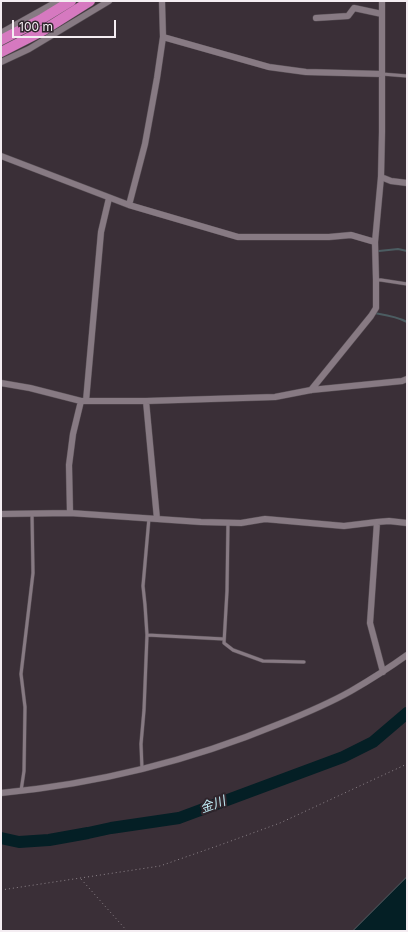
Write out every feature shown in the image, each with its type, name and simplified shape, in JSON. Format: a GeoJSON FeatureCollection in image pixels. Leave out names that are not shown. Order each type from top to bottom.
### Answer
{"type":"FeatureCollection","features":[{"type":"Feature","properties":{"kind":"highway"},"geometry":{"type":"LineString","coordinates":[[1,40],[40,20],[71,1]]}},
{"type":"Feature","properties":{"kind":"highway"},"geometry":{"type":"LineString","coordinates":[[1,52],[44,30],[90,1]]}},
{"type":"Feature","properties":{"kind":"street"},"geometry":{"type":"LineString","coordinates":[[1,32],[58,1]]}},
{"type":"Feature","properties":{"kind":"street"},"geometry":{"type":"LineString","coordinates":[[1,62],[30,49],[109,1]]}},
{"type":"Feature","properties":{"kind":"street"},"geometry":{"type":"LineString","coordinates":[[129,205],[145,144],[163,37],[162,1]]}},
{"type":"Feature","properties":{"kind":"street"},"geometry":{"type":"LineString","coordinates":[[312,390],[376,308],[375,242],[381,177],[382,132],[382,1]]}},
{"type":"Feature","properties":{"kind":"street"},"geometry":{"type":"LineString","coordinates":[[316,18],[348,16],[354,8],[382,14]]}},
{"type":"Feature","properties":{"kind":"street"},"geometry":{"type":"LineString","coordinates":[[163,37],[269,67],[306,72],[382,74]]}},
{"type":"Feature","properties":{"kind":"street"},"geometry":{"type":"LineString","coordinates":[[1,156],[129,205],[238,237],[351,235],[375,242]]}},
{"type":"Feature","properties":{"kind":"street"},"geometry":{"type":"LineString","coordinates":[[381,177],[391,181],[407,183]]}},
{"type":"Feature","properties":{"kind":"street"},"geometry":{"type":"LineString","coordinates":[[70,513],[69,465],[73,434],[83,401],[101,232],[109,198]]}},
{"type":"Feature","properties":{"kind":"street"},"geometry":{"type":"LineString","coordinates":[[1,383],[30,388],[83,401],[146,401],[275,397],[312,390],[402,381],[407,379]]}},
{"type":"Feature","properties":{"kind":"street"},"geometry":{"type":"LineString","coordinates":[[146,401],[157,519]]}},
{"type":"Feature","properties":{"kind":"street"},"geometry":{"type":"LineString","coordinates":[[1,514],[70,513],[241,523],[265,519],[344,526],[377,522],[407,523]]}},
{"type":"Feature","properties":{"kind":"street"},"geometry":{"type":"LineString","coordinates":[[377,522],[370,622],[383,672]]}},
{"type":"Feature","properties":{"kind":"street"},"geometry":{"type":"LineString","coordinates":[[1,793],[56,786],[142,769],[222,746],[261,732],[350,692],[407,655]]}},
{"type":"Feature","properties":{"kind":"lane"},"geometry":{"type":"LineString","coordinates":[[382,74],[407,76]]}},
{"type":"Feature","properties":{"kind":"lane"},"geometry":{"type":"LineString","coordinates":[[376,280],[407,284]]}},
{"type":"Feature","properties":{"kind":"lane"},"geometry":{"type":"LineString","coordinates":[[21,791],[24,771],[25,707],[21,674],[33,573],[32,513]]}},
{"type":"Feature","properties":{"kind":"lane"},"geometry":{"type":"LineString","coordinates":[[142,769],[141,744],[147,635],[143,586],[149,518]]}},
{"type":"Feature","properties":{"kind":"lane"},"geometry":{"type":"LineString","coordinates":[[228,522],[228,591],[224,644],[233,650],[263,661],[304,662]]}},
{"type":"Feature","properties":{"kind":"lane"},"geometry":{"type":"LineString","coordinates":[[147,635],[224,639]]}},
{"type":"Feature","properties":{"kind":"path"},"geometry":{"type":"LineString","coordinates":[[1,890],[160,866],[280,823],[407,764]]}},
{"type":"Feature","properties":{"kind":"path"},"geometry":{"type":"LineString","coordinates":[[80,879],[127,931]]}},
{"type":"Feature","properties":{"kind":"water"},"geometry":{"type":"Polygon","coordinates":[[[407,877],[407,931],[353,931],[407,877]]]}},
{"type":"Feature","properties":{"kind":"waterway"},"geometry":{"type":"LineString","coordinates":[[379,251],[398,249],[407,251]]}},
{"type":"Feature","properties":{"kind":"waterway"},"geometry":{"type":"LineString","coordinates":[[374,313],[395,317],[407,322]]}},
{"type":"Feature","properties":{"kind":"waterway","name":"金川"},"geometry":{"type":"LineString","coordinates":[[1,838],[19,842],[49,840],[111,828],[179,818],[343,757],[373,742],[407,713]]}}]}
